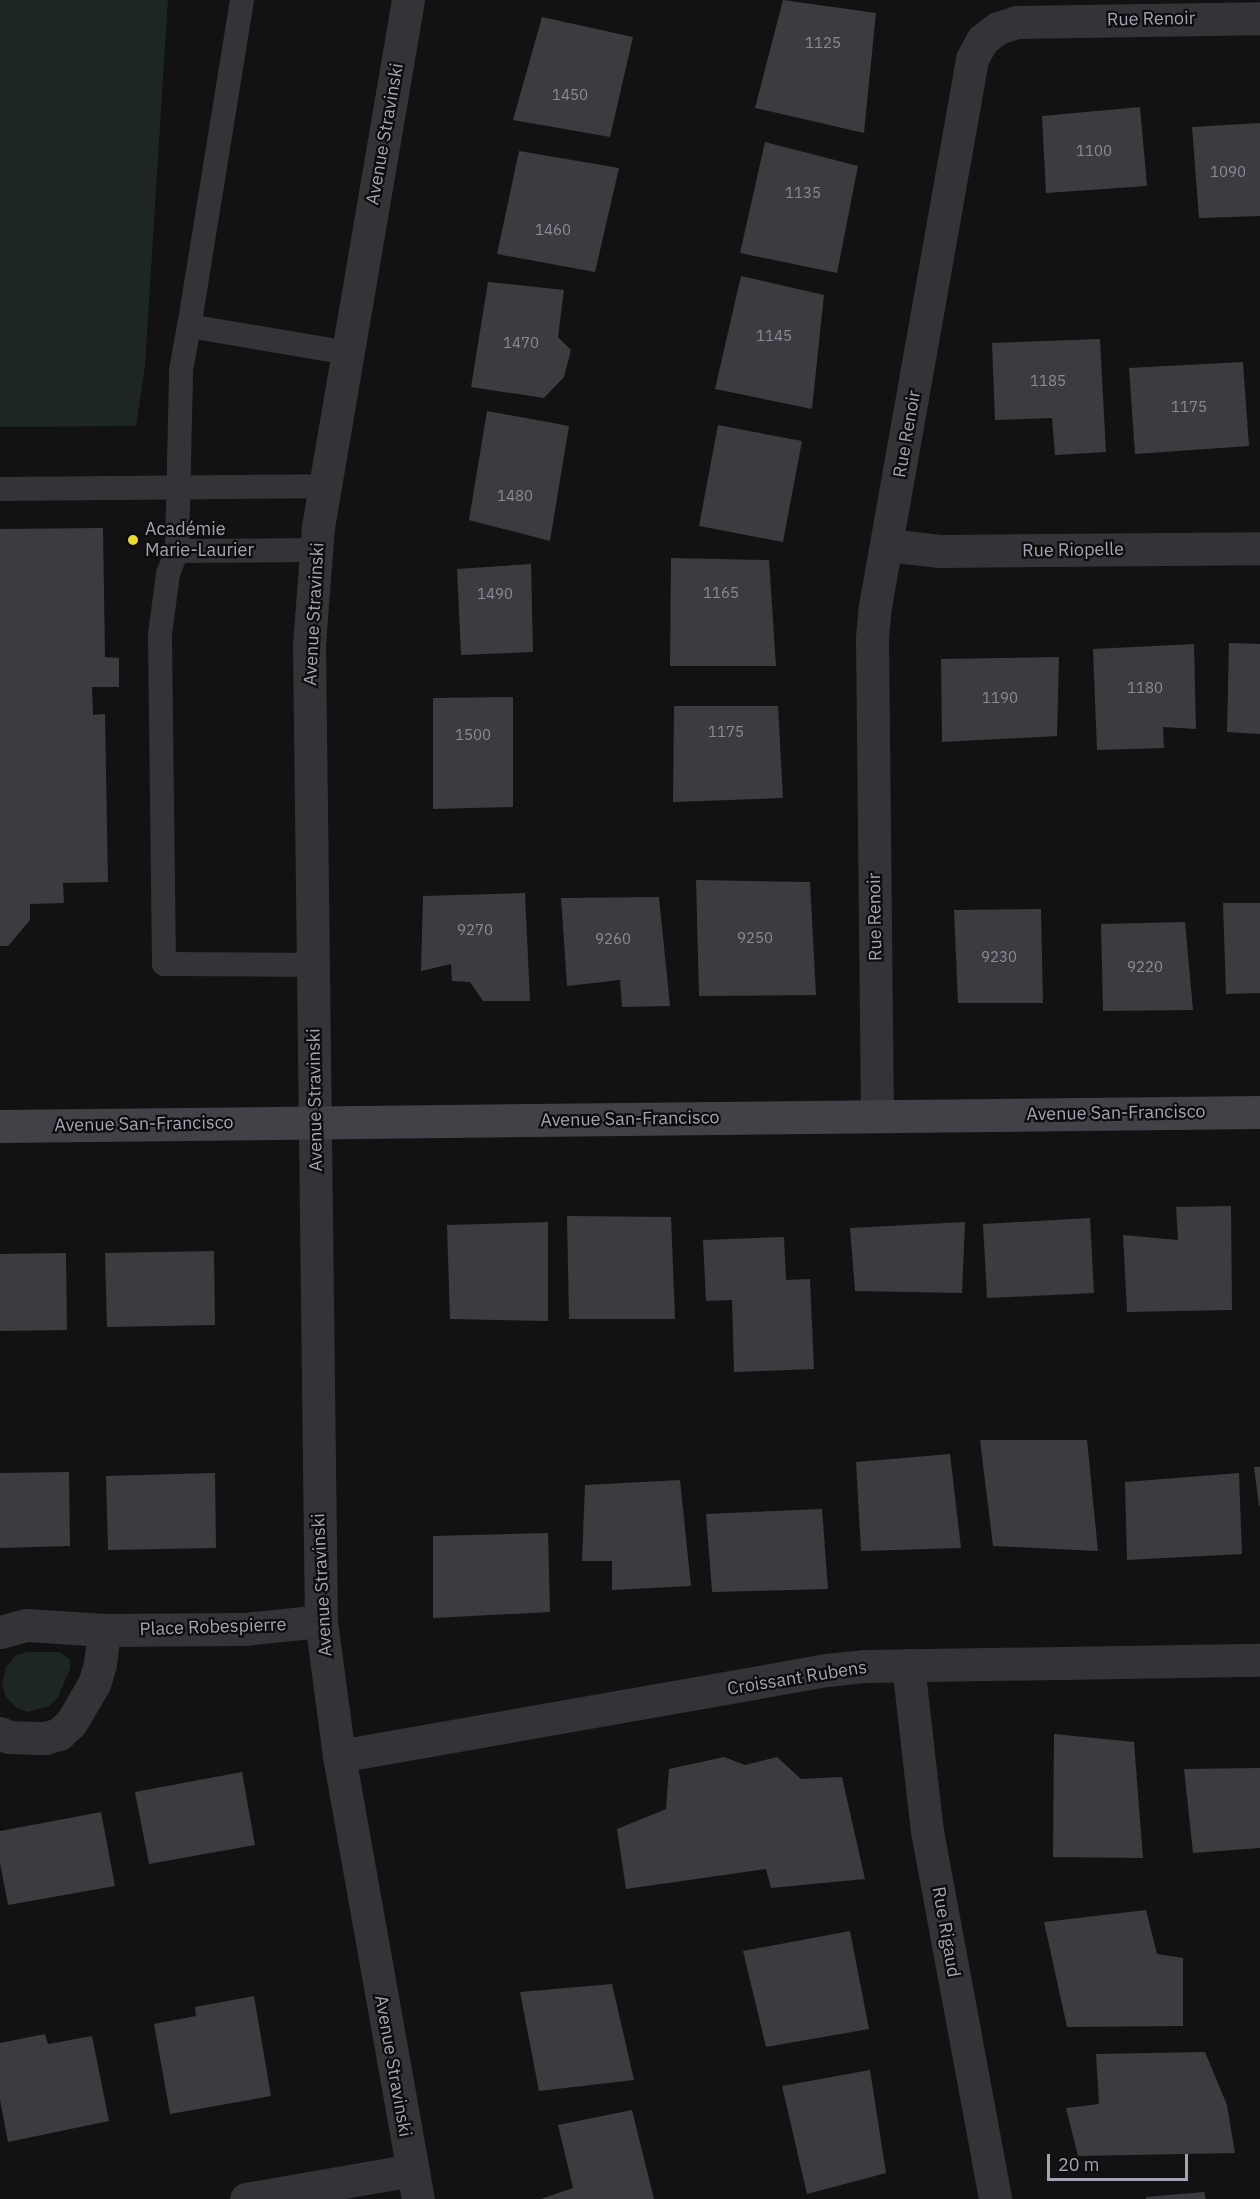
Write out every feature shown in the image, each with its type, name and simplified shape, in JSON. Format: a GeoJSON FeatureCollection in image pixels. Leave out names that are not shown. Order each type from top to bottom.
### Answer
{"type":"FeatureCollection","features":[{"type":"Feature","properties":{"kind":"street","name":"Avenue Stravinski"},"geometry":{"type":"LineString","coordinates":[[408,0],[315,550],[309,645],[321,1621],[339,1756],[415,2184]]}},
{"type":"Feature","properties":{"kind":"street","name":"Rue Renoir"},"geometry":{"type":"LineString","coordinates":[[877,1116],[872,639],[881,568],[887,545],[966,82],[972,59],[982,40],[998,28],[1016,22],[1260,18]]}},
{"type":"Feature","properties":{"kind":"street","name":"Rue Riopelle"},"geometry":{"type":"LineString","coordinates":[[887,545],[940,551],[1260,548]]}},
{"type":"Feature","properties":{"kind":"street","name":"Avenue San-Francisco"},"geometry":{"type":"LineString","coordinates":[[0,1126],[1260,1112]]}},
{"type":"Feature","properties":{"kind":"street","name":"Place Robespierre"},"geometry":{"type":"LineString","coordinates":[[0,1632],[27,1625],[104,1630],[244,1629],[321,1621]]}},
{"type":"Feature","properties":{"kind":"street"},"geometry":{"type":"LineString","coordinates":[[0,1732],[9,1737],[45,1738],[59,1734],[71,1723],[94,1684],[100,1664],[104,1630]]}},
{"type":"Feature","properties":{"kind":"street","name":"Croissant Rubens"},"geometry":{"type":"LineString","coordinates":[[339,1756],[827,1670],[908,1665],[1260,1660]]}},
{"type":"Feature","properties":{"kind":"street","name":"Rue Rigaud"},"geometry":{"type":"LineString","coordinates":[[908,1665],[927,1831],[994,2199]]}},
{"type":"Feature","properties":{"kind":"street"},"geometry":{"type":"LineString","coordinates":[[246,2199],[415,2184]]}},
{"type":"Feature","properties":{"kind":"lane"},"geometry":{"type":"LineString","coordinates":[[242,0],[181,370],[177,551],[168,574],[160,634],[164,964],[312,964]]}},
{"type":"Feature","properties":{"kind":"lane"},"geometry":{"type":"LineString","coordinates":[[189,326],[348,353]]}},
{"type":"Feature","properties":{"kind":"lane"},"geometry":{"type":"LineString","coordinates":[[0,489],[326,486]]}},
{"type":"Feature","properties":{"kind":"lane"},"geometry":{"type":"LineString","coordinates":[[177,551],[315,550]]}},
{"type":"Feature","properties":{"kind":"shaded area"},"geometry":{"type":"Polygon","coordinates":[[[0,0],[168,0],[145,366],[136,426],[0,427],[0,0]]]}},
{"type":"Feature","properties":{"kind":"shaded area"},"geometry":{"type":"Polygon","coordinates":[[[27,1652],[60,1652],[70,1660],[70,1669],[58,1697],[50,1706],[27,1712],[16,1707],[6,1697],[2,1683],[6,1667],[16,1655],[27,1652]]]}},
{"type":"Feature","properties":{"kind":"building"},"geometry":{"type":"Polygon","coordinates":[[[783,0],[876,13],[864,133],[755,108],[783,0]]]}},
{"type":"Feature","properties":{"kind":"building"},"geometry":{"type":"Polygon","coordinates":[[[542,17],[633,37],[610,137],[513,120],[542,17]]]}},
{"type":"Feature","properties":{"kind":"building"},"geometry":{"type":"Polygon","coordinates":[[[1140,107],[1147,186],[1046,193],[1042,116],[1140,107]]]}},
{"type":"Feature","properties":{"kind":"building"},"geometry":{"type":"Polygon","coordinates":[[[1260,123],[1260,216],[1199,218],[1192,127],[1260,123]]]}},
{"type":"Feature","properties":{"kind":"building"},"geometry":{"type":"Polygon","coordinates":[[[765,142],[858,166],[837,273],[740,253],[765,142]]]}},
{"type":"Feature","properties":{"kind":"building"},"geometry":{"type":"Polygon","coordinates":[[[519,151],[619,168],[595,272],[497,254],[519,151]]]}},
{"type":"Feature","properties":{"kind":"building"},"geometry":{"type":"Polygon","coordinates":[[[741,276],[824,295],[812,409],[715,389],[741,276]]]}},
{"type":"Feature","properties":{"kind":"building"},"geometry":{"type":"Polygon","coordinates":[[[488,282],[564,290],[558,337],[571,350],[564,377],[544,398],[471,387],[488,282]]]}},
{"type":"Feature","properties":{"kind":"building"},"geometry":{"type":"Polygon","coordinates":[[[1100,339],[1106,452],[1055,455],[1052,418],[995,420],[992,343],[1100,339]]]}},
{"type":"Feature","properties":{"kind":"building"},"geometry":{"type":"Polygon","coordinates":[[[1243,362],[1249,446],[1135,454],[1129,368],[1243,362]]]}},
{"type":"Feature","properties":{"kind":"building"},"geometry":{"type":"Polygon","coordinates":[[[487,411],[569,426],[550,541],[469,520],[487,411]]]}},
{"type":"Feature","properties":{"kind":"building"},"geometry":{"type":"Polygon","coordinates":[[[718,425],[802,441],[783,542],[699,526],[718,425]]]}},
{"type":"Feature","properties":{"kind":"building"},"geometry":{"type":"Polygon","coordinates":[[[103,528],[105,657],[119,658],[119,687],[92,687],[93,715],[105,714],[108,882],[63,883],[64,903],[30,904],[30,920],[8,946],[0,946],[0,529],[103,528]]]}},
{"type":"Feature","properties":{"kind":"building"},"geometry":{"type":"Polygon","coordinates":[[[671,558],[769,560],[776,666],[670,666],[671,558]]]}},
{"type":"Feature","properties":{"kind":"building"},"geometry":{"type":"Polygon","coordinates":[[[531,564],[533,652],[461,655],[457,569],[531,564]]]}},
{"type":"Feature","properties":{"kind":"building"},"geometry":{"type":"Polygon","coordinates":[[[1229,643],[1260,644],[1260,734],[1227,732],[1229,643]]]}},
{"type":"Feature","properties":{"kind":"building"},"geometry":{"type":"Polygon","coordinates":[[[1194,644],[1196,729],[1163,727],[1164,748],[1097,750],[1093,649],[1194,644]]]}},
{"type":"Feature","properties":{"kind":"building"},"geometry":{"type":"Polygon","coordinates":[[[1059,657],[1057,736],[942,742],[941,659],[1059,657]]]}},
{"type":"Feature","properties":{"kind":"building"},"geometry":{"type":"Polygon","coordinates":[[[513,697],[513,807],[433,809],[433,698],[513,697]]]}},
{"type":"Feature","properties":{"kind":"building"},"geometry":{"type":"Polygon","coordinates":[[[674,706],[778,706],[783,798],[673,802],[674,706]]]}},
{"type":"Feature","properties":{"kind":"building"},"geometry":{"type":"Polygon","coordinates":[[[696,880],[810,882],[816,995],[699,996],[696,880]]]}},
{"type":"Feature","properties":{"kind":"building"},"geometry":{"type":"Polygon","coordinates":[[[525,893],[530,1001],[483,1001],[470,982],[452,981],[451,964],[421,971],[423,896],[525,893]]]}},
{"type":"Feature","properties":{"kind":"building"},"geometry":{"type":"Polygon","coordinates":[[[659,897],[670,1006],[622,1007],[620,980],[567,986],[561,898],[659,897]]]}},
{"type":"Feature","properties":{"kind":"building"},"geometry":{"type":"Polygon","coordinates":[[[1223,903],[1260,903],[1260,993],[1226,994],[1223,903]]]}},
{"type":"Feature","properties":{"kind":"building"},"geometry":{"type":"Polygon","coordinates":[[[1041,909],[1043,1003],[958,1003],[954,910],[1041,909]]]}},
{"type":"Feature","properties":{"kind":"building"},"geometry":{"type":"Polygon","coordinates":[[[1185,922],[1193,1010],[1103,1011],[1101,924],[1185,922]]]}},
{"type":"Feature","properties":{"kind":"building"},"geometry":{"type":"Polygon","coordinates":[[[1231,1206],[1232,1310],[1127,1312],[1123,1235],[1178,1240],[1176,1207],[1231,1206]]]}},
{"type":"Feature","properties":{"kind":"building"},"geometry":{"type":"Polygon","coordinates":[[[567,1216],[671,1217],[675,1319],[569,1319],[567,1216]]]}},
{"type":"Feature","properties":{"kind":"building"},"geometry":{"type":"Polygon","coordinates":[[[1090,1218],[1094,1293],[987,1298],[983,1224],[1090,1218]]]}},
{"type":"Feature","properties":{"kind":"building"},"geometry":{"type":"Polygon","coordinates":[[[548,1222],[548,1321],[450,1319],[447,1225],[548,1222]]]}},
{"type":"Feature","properties":{"kind":"building"},"geometry":{"type":"Polygon","coordinates":[[[965,1222],[962,1293],[855,1291],[850,1228],[965,1222]]]}},
{"type":"Feature","properties":{"kind":"building"},"geometry":{"type":"Polygon","coordinates":[[[784,1237],[786,1280],[810,1279],[814,1369],[734,1372],[732,1300],[706,1301],[703,1240],[784,1237]]]}},
{"type":"Feature","properties":{"kind":"building"},"geometry":{"type":"Polygon","coordinates":[[[214,1251],[215,1325],[107,1327],[105,1253],[214,1251]]]}},
{"type":"Feature","properties":{"kind":"building"},"geometry":{"type":"Polygon","coordinates":[[[66,1253],[67,1330],[0,1331],[0,1254],[66,1253]]]}},
{"type":"Feature","properties":{"kind":"building"},"geometry":{"type":"Polygon","coordinates":[[[980,1440],[1087,1440],[1098,1551],[993,1546],[980,1440]]]}},
{"type":"Feature","properties":{"kind":"building"},"geometry":{"type":"Polygon","coordinates":[[[950,1454],[961,1548],[861,1551],[856,1462],[950,1454]]]}},
{"type":"Feature","properties":{"kind":"building"},"geometry":{"type":"Polygon","coordinates":[[[1254,1467],[1260,1467],[1260,1506],[1259,1506],[1254,1467]]]}},
{"type":"Feature","properties":{"kind":"building"},"geometry":{"type":"Polygon","coordinates":[[[69,1472],[70,1546],[0,1548],[0,1473],[69,1472]]]}},
{"type":"Feature","properties":{"kind":"building"},"geometry":{"type":"Polygon","coordinates":[[[215,1473],[216,1548],[108,1550],[106,1476],[215,1473]]]}},
{"type":"Feature","properties":{"kind":"building"},"geometry":{"type":"Polygon","coordinates":[[[1239,1473],[1242,1554],[1127,1560],[1125,1482],[1239,1473]]]}},
{"type":"Feature","properties":{"kind":"building"},"geometry":{"type":"Polygon","coordinates":[[[680,1480],[691,1586],[612,1590],[612,1561],[582,1561],[585,1485],[680,1480]]]}},
{"type":"Feature","properties":{"kind":"building"},"geometry":{"type":"Polygon","coordinates":[[[822,1509],[828,1589],[712,1592],[706,1514],[822,1509]]]}},
{"type":"Feature","properties":{"kind":"building"},"geometry":{"type":"Polygon","coordinates":[[[548,1533],[550,1612],[433,1618],[433,1536],[548,1533]]]}},
{"type":"Feature","properties":{"kind":"building"},"geometry":{"type":"Polygon","coordinates":[[[1054,1734],[1134,1742],[1143,1858],[1053,1857],[1054,1734]]]}},
{"type":"Feature","properties":{"kind":"building"},"geometry":{"type":"Polygon","coordinates":[[[724,1757],[745,1765],[777,1757],[801,1779],[842,1777],[865,1879],[771,1888],[766,1869],[626,1889],[617,1829],[666,1809],[669,1769],[724,1757]]]}},
{"type":"Feature","properties":{"kind":"building"},"geometry":{"type":"Polygon","coordinates":[[[1260,1768],[1260,1848],[1193,1853],[1184,1769],[1260,1768]]]}},
{"type":"Feature","properties":{"kind":"building"},"geometry":{"type":"Polygon","coordinates":[[[242,1772],[255,1845],[149,1864],[135,1792],[242,1772]]]}},
{"type":"Feature","properties":{"kind":"building"},"geometry":{"type":"Polygon","coordinates":[[[101,1812],[115,1886],[8,1905],[0,1863],[0,1831],[101,1812]]]}},
{"type":"Feature","properties":{"kind":"building"},"geometry":{"type":"Polygon","coordinates":[[[1146,1910],[1157,1954],[1183,1958],[1183,2026],[1067,2027],[1044,1922],[1146,1910]]]}},
{"type":"Feature","properties":{"kind":"building"},"geometry":{"type":"Polygon","coordinates":[[[850,1931],[869,2029],[766,2047],[743,1951],[850,1931]]]}},
{"type":"Feature","properties":{"kind":"building"},"geometry":{"type":"Polygon","coordinates":[[[612,1984],[634,2080],[539,2091],[520,1992],[612,1984]]]}},
{"type":"Feature","properties":{"kind":"building"},"geometry":{"type":"Polygon","coordinates":[[[254,1996],[271,2096],[170,2114],[154,2024],[196,2016],[195,2007],[254,1996]]]}},
{"type":"Feature","properties":{"kind":"building"},"geometry":{"type":"Polygon","coordinates":[[[45,2034],[48,2044],[92,2036],[109,2121],[8,2142],[0,2100],[0,2043],[45,2034]]]}},
{"type":"Feature","properties":{"kind":"building"},"geometry":{"type":"Polygon","coordinates":[[[1205,2052],[1227,2105],[1235,2153],[1078,2156],[1066,2108],[1099,2104],[1096,2054],[1205,2052]]]}},
{"type":"Feature","properties":{"kind":"building"},"geometry":{"type":"Polygon","coordinates":[[[870,2070],[886,2173],[807,2194],[782,2086],[870,2070]]]}},
{"type":"Feature","properties":{"kind":"building"},"geometry":{"type":"Polygon","coordinates":[[[632,2110],[654,2199],[541,2199],[573,2188],[558,2125],[632,2110]]]}},
{"type":"Feature","properties":{"kind":"building"},"geometry":{"type":"Polygon","coordinates":[[[1204,2192],[1206,2199],[1146,2199],[1146,2197],[1204,2192]]]}},
{"type":"Feature","properties":{"kind":"place","name":"Académie Marie-Laurier"},"geometry":{"type":"Point","coordinates":[133,540]}}]}
